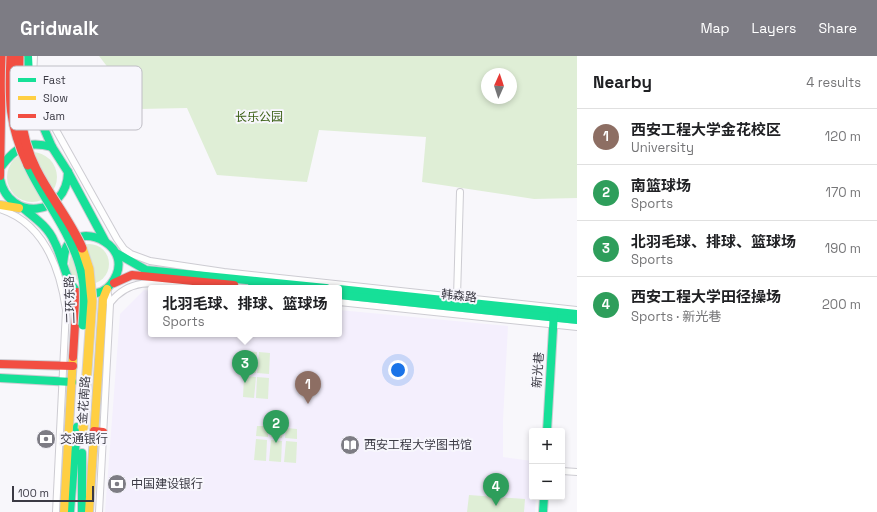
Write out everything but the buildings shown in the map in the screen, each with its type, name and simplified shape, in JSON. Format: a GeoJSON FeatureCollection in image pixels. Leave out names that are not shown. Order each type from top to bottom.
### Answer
{"type":"FeatureCollection","features":[{"type":"Feature","properties":{"kind":"main road"},"geometry":{"type":"LineString","coordinates":[[0,176],[2,56]]}},
{"type":"Feature","properties":{"kind":"main road","name":"二环东路"},"geometry":{"type":"LineString","coordinates":[[11,56],[11,66]]}},
{"type":"Feature","properties":{"kind":"main road","name":"二环东路"},"geometry":{"type":"LineString","coordinates":[[19,56],[19,66]]}},
{"type":"Feature","properties":{"kind":"main road"},"geometry":{"type":"LineString","coordinates":[[28,56],[28,66]]}},
{"type":"Feature","properties":{"kind":"main road"},"geometry":{"type":"LineString","coordinates":[[1,102],[8,123],[10,124]]}},
{"type":"Feature","properties":{"kind":"main road","name":"二环东路"},"geometry":{"type":"LineString","coordinates":[[14,130],[29,172],[63,230],[81,270],[84,298],[80,428],[82,512]]}},
{"type":"Feature","properties":{"kind":"main road","name":"二环东路"},"geometry":{"type":"LineString","coordinates":[[23,130],[27,148],[37,170],[70,224],[86,259],[90,277],[92,303],[70,512]]}},
{"type":"Feature","properties":{"kind":"main road"},"geometry":{"type":"LineString","coordinates":[[45,130],[52,147],[68,172],[105,242]]}},
{"type":"Feature","properties":{"kind":"main road"},"geometry":{"type":"LineString","coordinates":[[0,169],[9,155],[18,148],[29,143],[41,143],[52,147]]}},
{"type":"Feature","properties":{"kind":"main road"},"geometry":{"type":"LineString","coordinates":[[0,205],[40,208],[52,204],[62,196],[67,184],[68,172]]}},
{"type":"Feature","properties":{"kind":"main road"},"geometry":{"type":"LineString","coordinates":[[0,180],[4,193],[13,203],[24,208],[47,229],[57,248],[65,273],[77,292],[91,294],[109,287],[132,275],[237,285]]}},
{"type":"Feature","properties":{"kind":"main road"},"geometry":{"type":"LineString","coordinates":[[63,264],[66,247],[75,239],[93,237],[101,238],[120,251],[133,264],[146,270],[296,285]]}},
{"type":"Feature","properties":{"kind":"main road"},"geometry":{"type":"LineString","coordinates":[[109,287],[117,278],[120,269],[120,251]]}},
{"type":"Feature","properties":{"kind":"main road","name":"金花南路"},"geometry":{"type":"LineString","coordinates":[[88,512],[98,431],[103,299],[109,287]]}},
{"type":"Feature","properties":{"kind":"main road","name":"韩森路"},"geometry":{"type":"LineString","coordinates":[[342,289],[554,318],[577,314]]}},
{"type":"Feature","properties":{"kind":"main road","name":"金花南路"},"geometry":{"type":"LineString","coordinates":[[64,512],[67,382],[77,292]]}},
{"type":"Feature","properties":{"kind":"main road","name":"韩森路"},"geometry":{"type":"LineString","coordinates":[[342,295],[577,320]]}},
{"type":"Feature","properties":{"kind":"main road","name":"新光巷"},"geometry":{"type":"LineString","coordinates":[[547,428],[554,318]]}},
{"type":"Feature","properties":{"kind":"main road"},"geometry":{"type":"LineString","coordinates":[[0,364],[68,366]]}},
{"type":"Feature","properties":{"kind":"main road"},"geometry":{"type":"LineString","coordinates":[[0,378],[67,382]]}},
{"type":"Feature","properties":{"kind":"main road"},"geometry":{"type":"LineString","coordinates":[[64,512],[72,490]]}},
{"type":"Feature","properties":{"kind":"main road"},"geometry":{"type":"LineString","coordinates":[[543,512],[544,500]]}},
{"type":"Feature","properties":{"kind":"street"},"geometry":{"type":"LineString","coordinates":[[55,130],[120,251],[150,261],[224,272],[577,310]]}},
{"type":"Feature","properties":{"kind":"street"},"geometry":{"type":"LineString","coordinates":[[457,297],[460,192]]}},
{"type":"Feature","properties":{"kind":"street"},"geometry":{"type":"LineString","coordinates":[[0,209],[28,223],[46,246],[54,263],[64,297],[66,310],[68,366]]}},
{"type":"Feature","properties":{"kind":"street"},"geometry":{"type":"LineString","coordinates":[[99,512],[98,431],[110,303],[109,287],[152,283],[170,285]]}},
{"type":"Feature","properties":{"kind":"street"},"geometry":{"type":"LineString","coordinates":[[110,303],[120,292],[132,285]]}},
{"type":"Feature","properties":{"kind":"street"},"geometry":{"type":"LineString","coordinates":[[342,302],[554,318],[577,327]]}},
{"type":"Feature","properties":{"kind":"street"},"geometry":{"type":"LineString","coordinates":[[56,512],[67,382]]}},
{"type":"Feature","properties":{"kind":"street"},"geometry":{"type":"LineString","coordinates":[[565,471],[577,472]]}},
{"type":"Feature","properties":{"kind":"shaded area"},"geometry":{"type":"Polygon","coordinates":[[[144,290],[148,291],[148,337],[342,337],[342,310],[508,326],[503,420],[503,457],[529,461],[529,500],[536,500],[535,512],[105,512],[120,314],[144,290]]]}},
{"type":"Feature","properties":{"kind":"green space","name":"长乐公园"},"geometry":{"type":"Polygon","coordinates":[[[99,56],[577,56],[577,198],[534,199],[422,182],[426,137],[319,130],[307,182],[217,175],[187,108],[142,109],[142,66],[107,66],[99,56]]]}},
{"type":"Feature","properties":{"kind":"green space"},"geometry":{"type":"Polygon","coordinates":[[[27,152],[37,152],[50,159],[57,172],[57,182],[50,195],[37,202],[27,202],[18,198],[11,191],[7,182],[7,172],[11,163],[18,156],[27,152]]]}},
{"type":"Feature","properties":{"kind":"green space"},"geometry":{"type":"Polygon","coordinates":[[[85,244],[93,244],[100,247],[106,253],[109,264],[106,275],[100,281],[93,284],[85,284],[78,281],[72,275],[69,268],[69,260],[72,253],[78,247],[85,244]]]}},
{"type":"Feature","properties":{"kind":"green space"},"geometry":{"type":"Polygon","coordinates":[[[246,351],[257,352],[256,373],[244,372],[246,351]]]}},
{"type":"Feature","properties":{"kind":"green space"},"geometry":{"type":"Polygon","coordinates":[[[259,352],[270,353],[269,374],[257,373],[259,352]]]}},
{"type":"Feature","properties":{"kind":"green space"},"geometry":{"type":"Polygon","coordinates":[[[244,376],[256,377],[254,398],[243,397],[244,376]]]}},
{"type":"Feature","properties":{"kind":"green space"},"geometry":{"type":"Polygon","coordinates":[[[257,377],[269,378],[268,399],[256,398],[257,377]]]}},
{"type":"Feature","properties":{"kind":"green space"},"geometry":{"type":"Polygon","coordinates":[[[257,426],[268,426],[268,437],[256,436],[257,426]]]}},
{"type":"Feature","properties":{"kind":"green space"},"geometry":{"type":"Polygon","coordinates":[[[271,427],[283,427],[282,438],[271,437],[271,427]]]}},
{"type":"Feature","properties":{"kind":"green space"},"geometry":{"type":"Polygon","coordinates":[[[286,428],[297,429],[297,439],[285,438],[286,428]]]}},
{"type":"Feature","properties":{"kind":"green space"},"geometry":{"type":"Polygon","coordinates":[[[256,439],[267,440],[266,461],[254,460],[256,439]]]}},
{"type":"Feature","properties":{"kind":"green space"},"geometry":{"type":"Polygon","coordinates":[[[271,440],[282,441],[281,462],[269,461],[271,440]]]}},
{"type":"Feature","properties":{"kind":"green space"},"geometry":{"type":"Polygon","coordinates":[[[286,441],[297,442],[296,463],[284,462],[286,441]]]}},
{"type":"Feature","properties":{"kind":"green space"},"geometry":{"type":"Polygon","coordinates":[[[469,495],[525,499],[524,512],[467,512],[469,495]]]}},
{"type":"Feature","properties":{"kind":"traffic: fast"},"geometry":{"type":"LineString","coordinates":[[28,56],[28,66]]}},
{"type":"Feature","properties":{"kind":"traffic: fast"},"geometry":{"type":"LineString","coordinates":[[45,130],[52,147],[68,172],[105,241]]}},
{"type":"Feature","properties":{"kind":"traffic: fast"},"geometry":{"type":"LineString","coordinates":[[0,168],[11,155],[22,147],[35,144],[52,147]]}},
{"type":"Feature","properties":{"kind":"traffic: fast"},"geometry":{"type":"LineString","coordinates":[[28,165],[74,249],[83,279],[83,325]]}},
{"type":"Feature","properties":{"kind":"traffic: fast"},"geometry":{"type":"LineString","coordinates":[[0,179],[5,193],[14,202],[25,208],[37,208],[48,205],[58,198],[65,187],[68,172]]}},
{"type":"Feature","properties":{"kind":"traffic: fast"},"geometry":{"type":"LineString","coordinates":[[24,209],[48,231],[57,247],[66,274],[77,292],[86,294],[96,293],[108,288],[118,271],[118,259],[113,249],[105,242],[94,237],[84,236],[74,239],[67,246],[63,264]]}},
{"type":"Feature","properties":{"kind":"traffic: fast"},"geometry":{"type":"LineString","coordinates":[[118,254],[146,270],[296,285]]}},
{"type":"Feature","properties":{"kind":"traffic: fast"},"geometry":{"type":"LineString","coordinates":[[342,289],[577,314]]}},
{"type":"Feature","properties":{"kind":"traffic: fast"},"geometry":{"type":"LineString","coordinates":[[342,295],[577,320]]}},
{"type":"Feature","properties":{"kind":"traffic: fast"},"geometry":{"type":"LineString","coordinates":[[547,428],[554,312]]}},
{"type":"Feature","properties":{"kind":"traffic: fast"},"geometry":{"type":"LineString","coordinates":[[0,378],[72,382]]}},
{"type":"Feature","properties":{"kind":"traffic: fast"},"geometry":{"type":"LineString","coordinates":[[70,512],[77,427]]}},
{"type":"Feature","properties":{"kind":"traffic: fast"},"geometry":{"type":"LineString","coordinates":[[82,453],[82,512]]}},
{"type":"Feature","properties":{"kind":"traffic: fast"},"geometry":{"type":"LineString","coordinates":[[543,512],[544,500]]}},
{"type":"Feature","properties":{"kind":"traffic: slow"},"geometry":{"type":"LineString","coordinates":[[0,205],[19,208]]}},
{"type":"Feature","properties":{"kind":"traffic: slow"},"geometry":{"type":"LineString","coordinates":[[82,248],[89,269],[92,301],[83,429]]}},
{"type":"Feature","properties":{"kind":"traffic: slow"},"geometry":{"type":"LineString","coordinates":[[89,512],[103,299],[107,289]]}},
{"type":"Feature","properties":{"kind":"traffic: slow"},"geometry":{"type":"LineString","coordinates":[[64,512],[73,357]]}},
{"type":"Feature","properties":{"kind":"traffic: jam"},"geometry":{"type":"LineString","coordinates":[[0,176],[2,56]]}},
{"type":"Feature","properties":{"kind":"traffic: jam"},"geometry":{"type":"LineString","coordinates":[[11,56],[11,66]]}},
{"type":"Feature","properties":{"kind":"traffic: jam"},"geometry":{"type":"LineString","coordinates":[[19,56],[19,66]]}},
{"type":"Feature","properties":{"kind":"traffic: jam"},"geometry":{"type":"LineString","coordinates":[[10,86],[10,99]]}},
{"type":"Feature","properties":{"kind":"traffic: jam"},"geometry":{"type":"LineString","coordinates":[[15,130],[28,165]]}},
{"type":"Feature","properties":{"kind":"traffic: jam"},"geometry":{"type":"LineString","coordinates":[[23,130],[30,156],[36,169],[72,228],[82,248]]}},
{"type":"Feature","properties":{"kind":"traffic: jam"},"geometry":{"type":"LineString","coordinates":[[114,283],[132,275],[234,285]]}},
{"type":"Feature","properties":{"kind":"traffic: jam"},"geometry":{"type":"LineString","coordinates":[[73,357],[77,292]]}},
{"type":"Feature","properties":{"kind":"traffic: jam"},"geometry":{"type":"LineString","coordinates":[[0,364],[73,366]]}},
{"type":"Feature","properties":{"kind":"traffic: jam"},"geometry":{"type":"LineString","coordinates":[[94,431],[103,432]]}},
{"type":"Feature","properties":{"kind":"place","name":"北羽毛球、排球、篮球场"},"geometry":{"type":"Point","coordinates":[245,383]}},
{"type":"Feature","properties":{"kind":"place","name":"西安工程大学金花校区"},"geometry":{"type":"Point","coordinates":[308,404]}},
{"type":"Feature","properties":{"kind":"place","name":"交通银行"},"geometry":{"type":"Point","coordinates":[46,439]}},
{"type":"Feature","properties":{"kind":"place","name":"南篮球场"},"geometry":{"type":"Point","coordinates":[276,443]}},
{"type":"Feature","properties":{"kind":"place","name":"西安工程大学图书馆"},"geometry":{"type":"Point","coordinates":[350,445]}},
{"type":"Feature","properties":{"kind":"place","name":"中国建设银行"},"geometry":{"type":"Point","coordinates":[117,484]}},
{"type":"Feature","properties":{"kind":"place","name":"西安工程大学田径操场"},"geometry":{"type":"Point","coordinates":[496,506]}}]}
